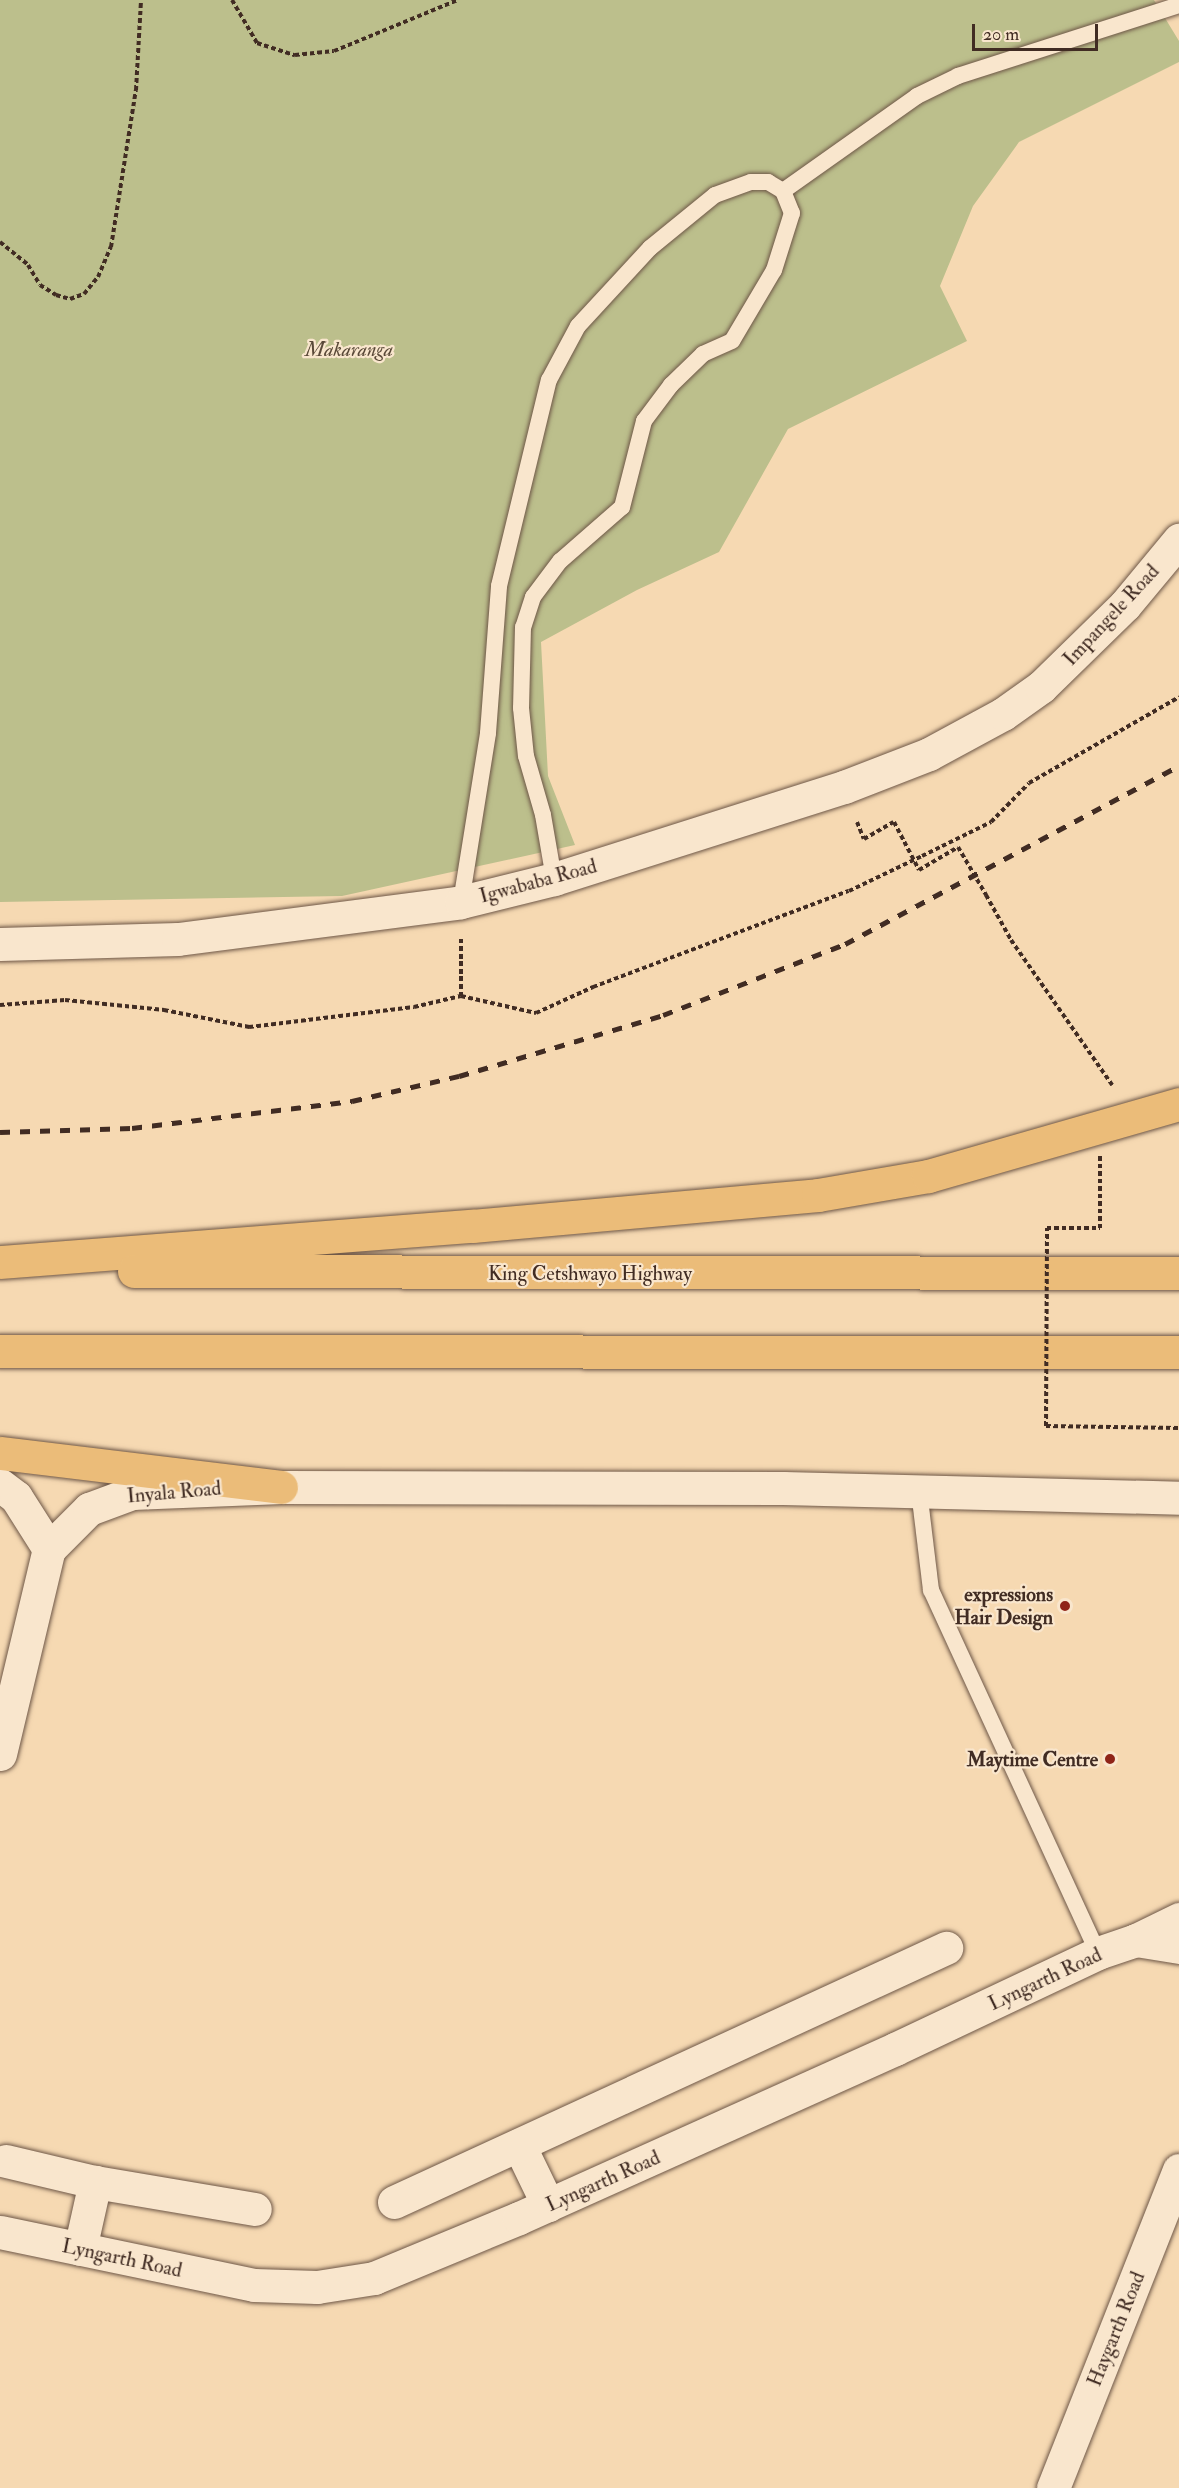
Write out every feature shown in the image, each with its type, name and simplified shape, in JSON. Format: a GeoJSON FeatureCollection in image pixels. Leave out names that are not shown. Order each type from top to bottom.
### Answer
{"type":"FeatureCollection","features":[{"type":"Feature","properties":{"kind":"highway"},"geometry":{"type":"LineString","coordinates":[[0,1262],[472,1226],[818,1195],[939,1173],[1179,1104]]}},
{"type":"Feature","properties":{"kind":"highway","name":"King Cetshwayo Highway"},"geometry":{"type":"LineString","coordinates":[[0,1271],[1179,1273]]}},
{"type":"Feature","properties":{"kind":"highway"},"geometry":{"type":"LineString","coordinates":[[0,1351],[1179,1352]]}},
{"type":"Feature","properties":{"kind":"highway"},"geometry":{"type":"LineString","coordinates":[[0,1453],[281,1487]]}},
{"type":"Feature","properties":{"kind":"street","name":"Impangele Road"},"geometry":{"type":"LineString","coordinates":[[1041,687],[1090,642],[1179,540]]}},
{"type":"Feature","properties":{"kind":"street","name":"Igwababa Road"},"geometry":{"type":"LineString","coordinates":[[0,944],[178,939],[461,902],[554,879],[844,787],[929,754],[1003,714],[1041,687]]}},
{"type":"Feature","properties":{"kind":"street"},"geometry":{"type":"LineString","coordinates":[[0,1485],[16,1497],[49,1549],[0,1754]]}},
{"type":"Feature","properties":{"kind":"street","name":"Inyala Road"},"geometry":{"type":"LineString","coordinates":[[49,1549],[89,1509],[132,1492],[281,1487],[919,1491],[1179,1498]]}},
{"type":"Feature","properties":{"kind":"street"},"geometry":{"type":"LineString","coordinates":[[1136,1940],[1179,1919]]}},
{"type":"Feature","properties":{"kind":"street","name":"Lyngarth Road"},"geometry":{"type":"LineString","coordinates":[[0,2232],[254,2285],[317,2287],[389,2273],[548,2205],[895,2049],[1098,1953],[1136,1940],[1179,1947]]}},
{"type":"Feature","properties":{"kind":"street"},"geometry":{"type":"LineString","coordinates":[[394,2202],[946,1948]]}},
{"type":"Feature","properties":{"kind":"street"},"geometry":{"type":"LineString","coordinates":[[519,2145],[548,2205]]}},
{"type":"Feature","properties":{"kind":"street"},"geometry":{"type":"LineString","coordinates":[[6,2161],[95,2182],[255,2209]]}},
{"type":"Feature","properties":{"kind":"street","name":"Haygarth Road"},"geometry":{"type":"LineString","coordinates":[[1053,2488],[1179,2170]]}},
{"type":"Feature","properties":{"kind":"street"},"geometry":{"type":"LineString","coordinates":[[80,2249],[95,2182]]}},
{"type":"Feature","properties":{"kind":"lane"},"geometry":{"type":"LineString","coordinates":[[783,191],[917,96],[948,81],[1119,21],[1179,5]]}},
{"type":"Feature","properties":{"kind":"lane"},"geometry":{"type":"LineString","coordinates":[[461,902],[488,733],[499,586],[549,380],[578,326],[650,248],[715,195],[751,182],[768,182],[783,191],[792,213],[789,232],[774,270],[732,341],[703,354],[671,385],[644,422],[622,507],[560,561],[533,597],[523,627],[521,708],[526,756],[543,815],[554,879]]}},
{"type":"Feature","properties":{"kind":"lane"},"geometry":{"type":"LineString","coordinates":[[495,625],[523,627]]}},
{"type":"Feature","properties":{"kind":"lane"},"geometry":{"type":"LineString","coordinates":[[1143,1273],[1179,1262]]}},
{"type":"Feature","properties":{"kind":"lane"},"geometry":{"type":"LineString","coordinates":[[919,1491],[931,1590],[1098,1953]]}},
{"type":"Feature","properties":{"kind":"path"},"geometry":{"type":"LineString","coordinates":[[0,242],[28,265],[40,285],[56,295],[70,299],[84,294],[98,278],[111,247],[136,90],[141,0]]}},
{"type":"Feature","properties":{"kind":"path"},"geometry":{"type":"LineString","coordinates":[[232,0],[257,43],[296,55],[334,51],[458,0]]}},
{"type":"Feature","properties":{"kind":"path"},"geometry":{"type":"LineString","coordinates":[[0,1005],[65,1000],[164,1010],[249,1027],[414,1007],[461,996],[536,1013],[593,987],[849,891],[991,822],[1029,783],[1179,698]]}},
{"type":"Feature","properties":{"kind":"path"},"geometry":{"type":"LineString","coordinates":[[867,837],[894,822],[919,870],[958,847],[1011,940],[1109,1076]]}},
{"type":"Feature","properties":{"kind":"path"},"geometry":{"type":"LineString","coordinates":[[461,902],[461,996]]}},
{"type":"Feature","properties":{"kind":"path"},"geometry":{"type":"LineString","coordinates":[[1100,1153],[1100,1228],[1047,1228],[1046,1426],[1179,1428]]}},
{"type":"Feature","properties":{"kind":"green space","name":"Makaranga"},"geometry":{"type":"Polygon","coordinates":[[[0,0],[1154,0],[1179,41],[1179,62],[1019,142],[973,206],[940,286],[967,341],[788,429],[719,552],[637,590],[541,642],[548,776],[575,845],[342,896],[0,902],[0,0]]]}},
{"type":"Feature","properties":{"kind":"railway"},"geometry":{"type":"LineString","coordinates":[[0,1132],[132,1128],[352,1101],[459,1076],[663,1015],[845,944],[1179,766]]}},
{"type":"Feature","properties":{"kind":"place","name":"expressions Hair Design"},"geometry":{"type":"Point","coordinates":[1065,1606]}},
{"type":"Feature","properties":{"kind":"place","name":"Maytime Centre"},"geometry":{"type":"Point","coordinates":[1110,1759]}}]}
